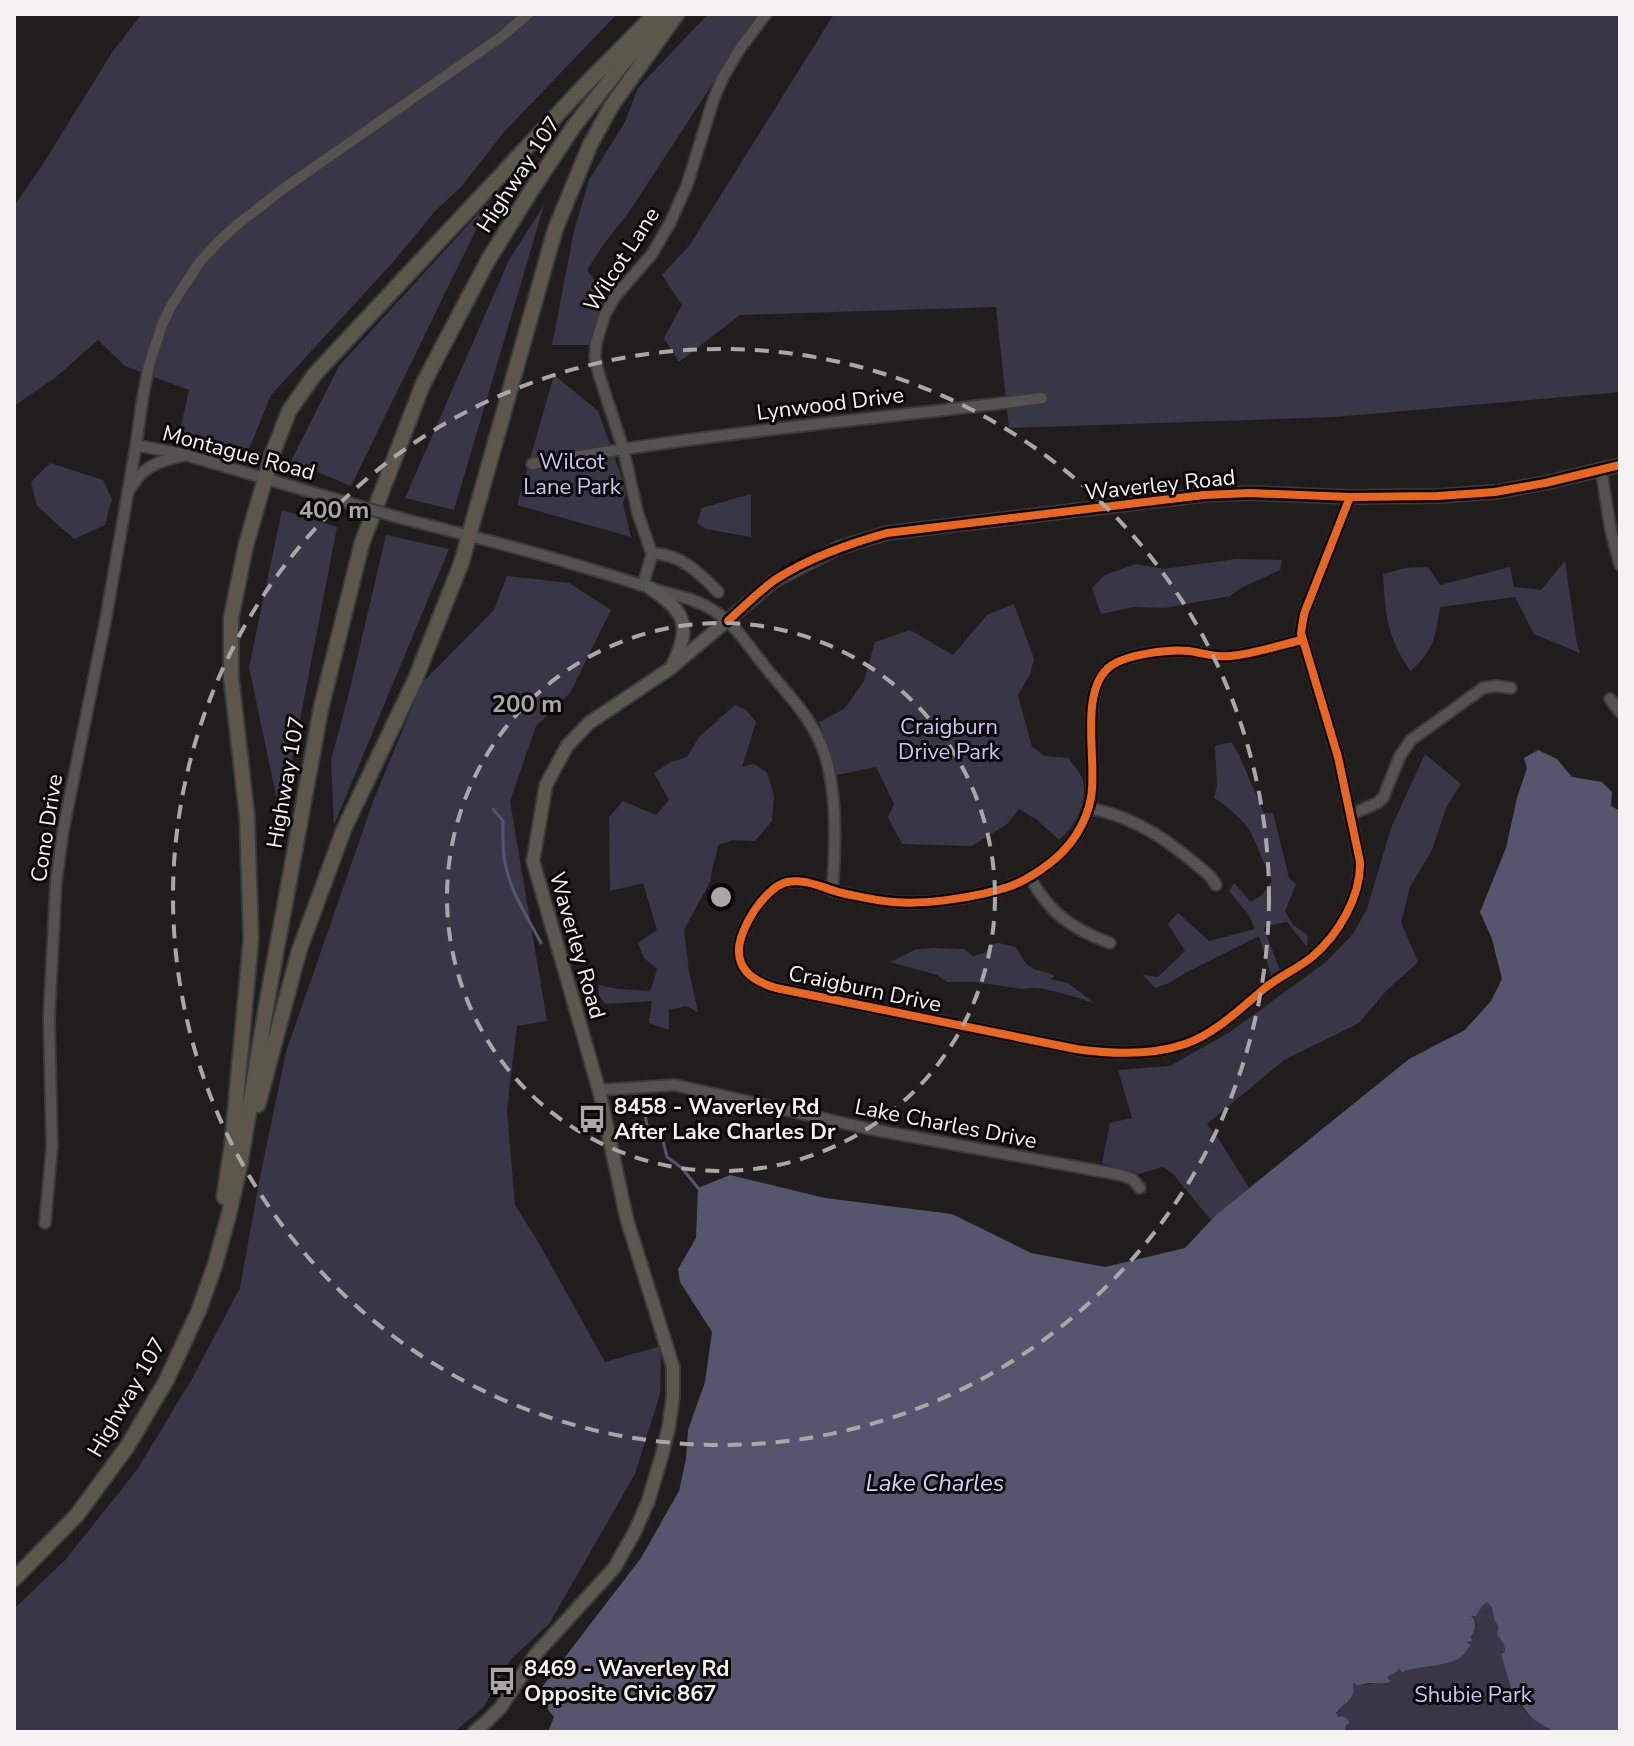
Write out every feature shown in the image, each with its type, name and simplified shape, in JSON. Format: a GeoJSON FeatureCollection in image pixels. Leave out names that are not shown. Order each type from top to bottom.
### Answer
{"type":"FeatureCollection","features":[{"type":"Feature","properties":{"kind":"highway"},"geometry":{"type":"LineString","coordinates":[[215,1265],[232,1145],[251,939],[247,816],[231,676],[231,618],[246,545],[272,455],[289,411],[315,374],[655,14]]}},
{"type":"Feature","properties":{"kind":"highway","name":"Highway 107"},"geometry":{"type":"LineString","coordinates":[[14,1579],[77,1515],[127,1447],[166,1381],[199,1310],[215,1265],[240,1165],[321,708],[362,543],[423,384],[487,262],[574,126],[667,14]]}},
{"type":"Feature","properties":{"kind":"highway"},"geometry":{"type":"LineString","coordinates":[[240,1165],[299,951],[344,829],[415,680],[461,564],[555,230],[590,145],[612,105],[677,14]]}},
{"type":"Feature","properties":{"kind":"main road","name":"Waverley Road"},"geometry":{"type":"LineString","coordinates":[[474,1732],[501,1707],[535,1655],[615,1567],[648,1502],[669,1426],[673,1396],[673,1367],[627,1220],[599,1090],[533,861],[546,785],[567,746],[589,723],[671,668],[774,581],[838,548],[887,533],[1204,495],[1250,493],[1350,497],[1495,492],[1620,465]]}},
{"type":"Feature","properties":{"kind":"main road"},"geometry":{"type":"LineString","coordinates":[[646,586],[671,603],[680,615],[682,644],[671,668]]}},
{"type":"Feature","properties":{"kind":"street","name":"Montague Road"},"geometry":{"type":"LineString","coordinates":[[528,14],[501,37],[256,209],[219,241],[184,284],[162,325],[149,365],[136,445],[186,455],[265,480],[688,598],[728,621]]}},
{"type":"Feature","properties":{"kind":"street","name":"Wilcot Lane"},"geometry":{"type":"LineString","coordinates":[[652,554],[599,375],[596,343],[605,314],[619,292],[652,254],[665,232],[687,185],[723,77],[766,14]]}},
{"type":"Feature","properties":{"kind":"street","name":"Lynwood Drive"},"geometry":{"type":"LineString","coordinates":[[532,464],[623,448],[1042,398]]}},
{"type":"Feature","properties":{"kind":"street","name":"Cono Drive"},"geometry":{"type":"LineString","coordinates":[[45,1223],[52,1147],[49,1018],[56,883],[63,831],[106,618],[136,445]]}},
{"type":"Feature","properties":{"kind":"street"},"geometry":{"type":"LineString","coordinates":[[127,494],[135,480],[150,466],[186,455]]}},
{"type":"Feature","properties":{"kind":"street"},"geometry":{"type":"LineString","coordinates":[[1601,469],[1611,532],[1620,565]]}},
{"type":"Feature","properties":{"kind":"street","name":"Craigburn Drive"},"geometry":{"type":"LineString","coordinates":[[1302,640],[1234,656],[1169,651],[1112,665],[1101,676],[1093,696],[1092,789],[1088,808],[1075,839],[1053,860],[1030,877],[1009,887],[931,901],[895,903],[832,891],[812,883],[789,882],[767,893],[753,914],[741,939],[739,955],[745,970],[759,982],[776,988],[1076,1049],[1122,1053],[1185,1044],[1212,1030],[1277,979],[1308,960],[1329,939],[1345,915],[1360,873],[1333,741],[1302,640],[1301,627],[1350,497]]}},
{"type":"Feature","properties":{"kind":"street"},"geometry":{"type":"LineString","coordinates":[[646,586],[652,554],[661,553],[691,568],[718,592]]}},
{"type":"Feature","properties":{"kind":"street"},"geometry":{"type":"LineString","coordinates":[[728,621],[808,721],[823,748],[832,786],[832,891]]}},
{"type":"Feature","properties":{"kind":"street"},"geometry":{"type":"LineString","coordinates":[[1350,815],[1383,798],[1400,756],[1416,735],[1483,688],[1511,688]]}},
{"type":"Feature","properties":{"kind":"street"},"geometry":{"type":"LineString","coordinates":[[1610,699],[1620,712]]}},
{"type":"Feature","properties":{"kind":"street"},"geometry":{"type":"LineString","coordinates":[[1088,808],[1126,819],[1159,835],[1211,877],[1216,885]]}},
{"type":"Feature","properties":{"kind":"street"},"geometry":{"type":"LineString","coordinates":[[1030,877],[1043,900],[1059,916],[1081,931],[1110,943]]}},
{"type":"Feature","properties":{"kind":"street","name":"Lake Charles Drive"},"geometry":{"type":"LineString","coordinates":[[599,1090],[682,1087],[870,1129],[1121,1175],[1132,1179],[1140,1188]]}},
{"type":"Feature","properties":{"kind":"green space"},"geometry":{"type":"Polygon","coordinates":[[[142,14],[617,14],[504,132],[461,187],[435,211],[394,261],[271,395],[247,454],[178,440],[189,390],[125,366],[98,340],[56,377],[14,406],[14,206],[113,51],[142,14]]]}},
{"type":"Feature","properties":{"kind":"green space"},"geometry":{"type":"Polygon","coordinates":[[[708,14],[758,14],[629,212],[587,270],[604,294],[594,345],[552,345],[574,231],[589,180],[625,122],[638,88],[708,14]]]}},
{"type":"Feature","properties":{"kind":"green space"},"geometry":{"type":"Polygon","coordinates":[[[834,14],[1620,14],[1620,392],[1335,417],[1009,428],[996,307],[740,315],[679,362],[664,338],[682,305],[662,275],[689,246],[834,14]]]}},
{"type":"Feature","properties":{"kind":"green space"},"geometry":{"type":"Polygon","coordinates":[[[490,201],[351,486],[291,461],[339,366],[490,201]]]}},
{"type":"Feature","properties":{"kind":"green space"},"geometry":{"type":"Polygon","coordinates":[[[544,205],[454,510],[405,498],[509,260],[544,205]]]}},
{"type":"Feature","properties":{"kind":"green space","name":"Wilcot Lane Park"},"geometry":{"type":"Polygon","coordinates":[[[554,375],[598,411],[626,494],[623,503],[631,537],[517,505],[554,375]]]}},
{"type":"Feature","properties":{"kind":"green space"},"geometry":{"type":"Polygon","coordinates":[[[50,463],[103,480],[112,499],[105,525],[74,539],[37,506],[31,482],[50,463]]]}},
{"type":"Feature","properties":{"kind":"green space"},"geometry":{"type":"Polygon","coordinates":[[[751,494],[751,537],[706,529],[697,523],[702,508],[751,494]]]}},
{"type":"Feature","properties":{"kind":"green space"},"geometry":{"type":"Polygon","coordinates":[[[282,510],[337,527],[281,819],[249,667],[282,510]]]}},
{"type":"Feature","properties":{"kind":"green space"},"geometry":{"type":"Polygon","coordinates":[[[386,535],[449,549],[334,825],[331,760],[386,535]]]}},
{"type":"Feature","properties":{"kind":"green space"},"geometry":{"type":"Polygon","coordinates":[[[1236,559],[1282,560],[1280,570],[1230,596],[1164,608],[1133,607],[1101,614],[1092,588],[1105,575],[1136,564],[1164,569],[1236,559]]]}},
{"type":"Feature","properties":{"kind":"green space"},"geometry":{"type":"Polygon","coordinates":[[[1565,561],[1580,653],[1534,634],[1515,597],[1440,607],[1430,648],[1411,671],[1403,659],[1389,625],[1383,574],[1405,568],[1428,567],[1440,585],[1510,567],[1514,587],[1541,590],[1565,561]]]}},
{"type":"Feature","properties":{"kind":"green space"},"geometry":{"type":"Polygon","coordinates":[[[507,576],[569,583],[611,610],[570,693],[536,726],[510,801],[547,1021],[517,1026],[507,1110],[515,1205],[605,1362],[661,1346],[660,1394],[635,1474],[549,1624],[511,1659],[483,1708],[454,1732],[14,1732],[14,1609],[66,1559],[137,1470],[193,1377],[240,1288],[286,1052],[374,799],[422,683],[494,610],[507,576]]]}},
{"type":"Feature","properties":{"kind":"green space","name":"Craigburn Drive Park"},"geometry":{"type":"Polygon","coordinates":[[[1014,604],[1034,659],[1030,674],[1018,695],[1032,747],[1045,756],[1068,758],[1079,772],[1084,797],[1079,814],[1059,840],[1036,819],[1019,809],[1007,824],[972,846],[902,844],[888,817],[894,804],[876,767],[837,775],[819,722],[844,709],[864,681],[875,642],[910,630],[953,655],[987,615],[1014,604]]]}},
{"type":"Feature","properties":{"kind":"green space"},"geometry":{"type":"Polygon","coordinates":[[[735,705],[746,710],[756,722],[742,767],[754,764],[767,772],[774,796],[772,821],[755,841],[733,840],[718,845],[711,880],[684,930],[698,1012],[686,1006],[669,1010],[669,1030],[649,1023],[652,1001],[605,1004],[599,995],[598,985],[649,991],[657,969],[644,958],[638,943],[657,930],[643,883],[610,891],[609,817],[623,801],[656,815],[669,800],[654,773],[671,762],[687,757],[699,737],[735,705]]]}},
{"type":"Feature","properties":{"kind":"green space"},"geometry":{"type":"Polygon","coordinates":[[[1232,743],[1239,755],[1264,813],[1273,813],[1289,878],[1296,884],[1285,911],[1293,925],[1308,935],[1307,947],[1287,922],[1266,926],[1264,929],[1280,970],[1271,975],[1259,936],[1155,988],[1143,975],[1158,977],[1185,951],[1168,924],[1178,913],[1209,941],[1255,929],[1248,914],[1229,891],[1234,883],[1251,902],[1262,895],[1272,881],[1248,829],[1214,798],[1217,786],[1215,746],[1232,743]]]}},
{"type":"Feature","properties":{"kind":"green space"},"geometry":{"type":"Polygon","coordinates":[[[1425,754],[1461,784],[1447,806],[1431,852],[1410,887],[1401,922],[1418,962],[1387,990],[1359,1023],[1284,1060],[1207,1124],[1249,1188],[1211,1220],[1173,1174],[1163,1167],[1139,1174],[1102,1163],[1110,1123],[1132,1118],[1118,1070],[1170,1066],[1230,1032],[1326,962],[1353,934],[1367,909],[1391,828],[1425,754]]]}},
{"type":"Feature","properties":{"kind":"green space"},"geometry":{"type":"Polygon","coordinates":[[[999,943],[1015,947],[1031,967],[1055,976],[1050,979],[1068,983],[1094,1003],[1039,988],[947,982],[937,975],[890,962],[917,949],[964,949],[973,956],[999,943]]]}},
{"type":"Feature","properties":{"kind":"green space","name":"Shubie Park"},"geometry":{"type":"Polygon","coordinates":[[[1487,1602],[1492,1606],[1497,1634],[1504,1645],[1505,1651],[1501,1652],[1512,1692],[1529,1716],[1555,1732],[1345,1732],[1346,1725],[1350,1723],[1336,1715],[1351,1698],[1355,1683],[1357,1686],[1391,1680],[1387,1677],[1398,1671],[1398,1666],[1402,1671],[1442,1664],[1460,1657],[1468,1641],[1472,1641],[1477,1625],[1471,1616],[1476,1616],[1487,1602]]]}},
{"type":"Feature","properties":{"kind":"water","name":"Lake Charles"},"geometry":{"type":"Polygon","coordinates":[[[1538,750],[1557,759],[1572,777],[1602,782],[1612,792],[1611,806],[1620,811],[1620,1732],[1555,1732],[1529,1715],[1512,1692],[1501,1654],[1505,1651],[1504,1645],[1497,1634],[1498,1626],[1492,1607],[1487,1602],[1476,1616],[1471,1616],[1476,1626],[1472,1641],[1467,1642],[1471,1645],[1458,1659],[1402,1672],[1398,1667],[1398,1671],[1387,1677],[1391,1681],[1388,1683],[1353,1684],[1351,1697],[1336,1713],[1350,1723],[1346,1725],[1345,1732],[548,1732],[554,1717],[539,1691],[641,1558],[679,1491],[688,1430],[705,1382],[712,1332],[680,1282],[678,1269],[696,1238],[698,1188],[730,1175],[825,1198],[952,1214],[1031,1253],[1105,1267],[1185,1248],[1216,1215],[1409,1059],[1465,1030],[1491,1001],[1502,979],[1492,939],[1480,912],[1506,848],[1527,768],[1524,758],[1538,750]]]}},
{"type":"Feature","properties":{"kind":"waterway"},"geometry":{"type":"LineString","coordinates":[[493,809],[503,821],[508,877],[541,943]]}},
{"type":"Feature","properties":{"kind":"waterway"},"geometry":{"type":"LineString","coordinates":[[635,1093],[643,1104],[648,1131],[662,1137],[667,1157],[682,1168],[698,1188]]}},
{"type":"Feature","properties":{"kind":"cycle path"},"geometry":{"type":"LineString","coordinates":[[728,621],[763,589],[789,571],[830,552],[887,533],[1204,495],[1250,493],[1350,497],[1495,492],[1620,465]]}},
{"type":"Feature","properties":{"kind":"cycle path"},"geometry":{"type":"LineString","coordinates":[[1302,640],[1231,656],[1189,651],[1160,652],[1139,655],[1112,665],[1101,676],[1092,708],[1089,808],[1065,850],[1050,863],[1008,887],[936,901],[882,901],[810,883],[787,882],[770,892],[748,922],[740,944],[743,967],[757,980],[776,988],[1076,1049],[1131,1053],[1159,1051],[1196,1039],[1312,957],[1339,927],[1352,902],[1359,875],[1360,862],[1338,757],[1301,633],[1304,614],[1350,497]]}},
{"type":"Feature","properties":{"kind":"place","name":"8458 - Waverley Rd After Lake Charles Dr"},"geometry":{"type":"Point","coordinates":[592,1119]}},
{"type":"Feature","properties":{"kind":"place","name":"8469 - Waverley Rd Opposite Civic 867"},"geometry":{"type":"Point","coordinates":[502,1681]}}]}
